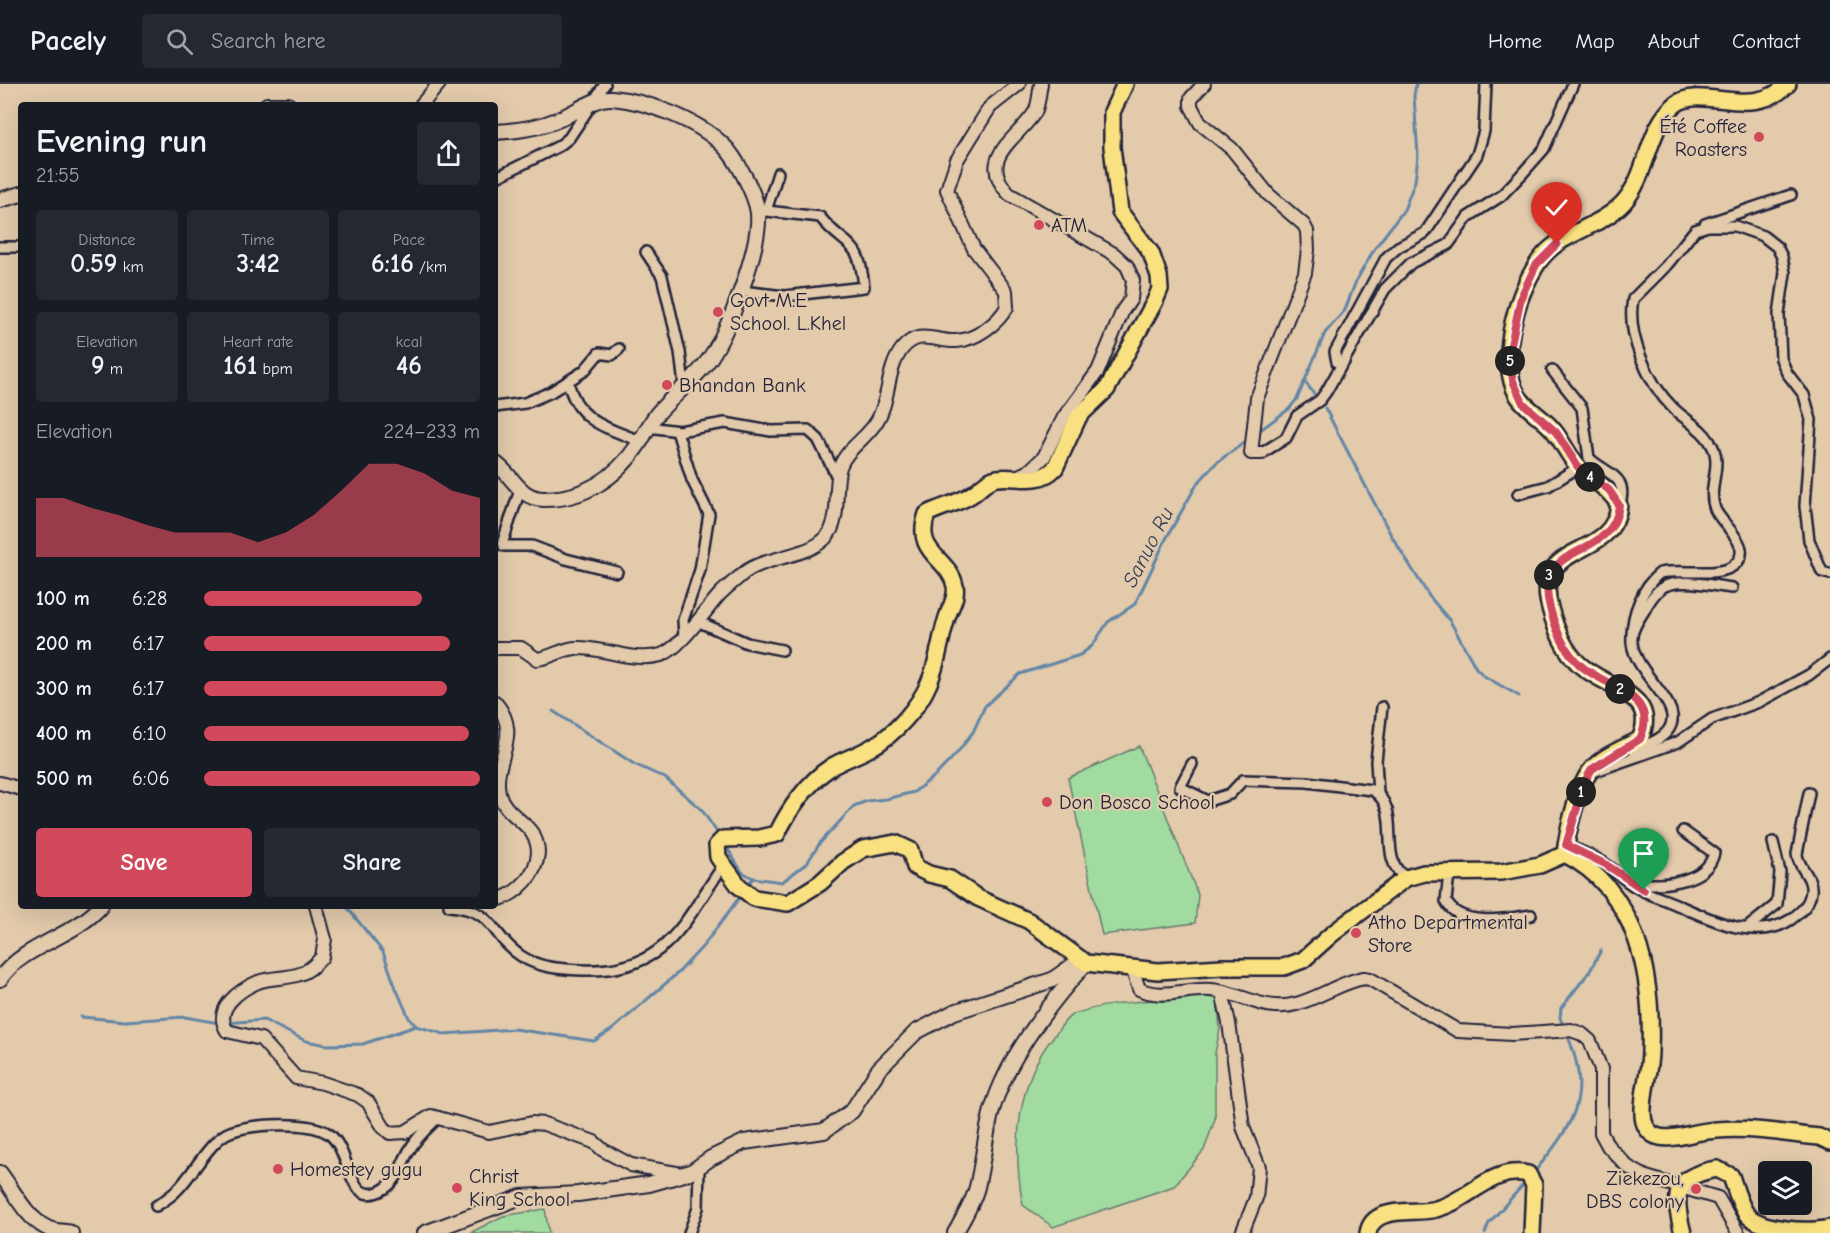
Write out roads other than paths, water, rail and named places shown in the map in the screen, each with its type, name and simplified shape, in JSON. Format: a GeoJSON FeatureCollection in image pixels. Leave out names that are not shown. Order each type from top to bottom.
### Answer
{"type":"FeatureCollection","features":[{"type":"Feature","properties":{"kind":"main road"},"geometry":{"type":"LineString","coordinates":[[1125,84],[1112,112],[1112,147],[1120,212],[1151,253],[1159,276],[1160,289],[1107,388],[1078,416],[1055,468],[1049,474],[1011,479],[998,477],[990,480],[971,495],[927,514],[922,528],[926,542],[955,585],[954,600],[944,625],[930,682],[904,720],[874,746],[831,768],[813,782],[802,794],[777,834],[759,838],[723,839],[717,845],[717,852],[723,866],[739,886],[754,898],[788,903],[820,883],[843,862],[863,849],[895,843],[910,850],[915,867],[929,874],[950,879],[978,898],[1029,921],[1084,961],[1158,971],[1222,967],[1284,968],[1303,960],[1332,934],[1406,878],[1424,873],[1501,873],[1540,865],[1565,850],[1588,774],[1600,762],[1640,739],[1646,718],[1641,704],[1627,693],[1587,671],[1571,656],[1549,606],[1546,583],[1550,570],[1558,562],[1606,534],[1619,507],[1609,490],[1578,467],[1556,432],[1523,403],[1516,393],[1509,354],[1516,314],[1536,265],[1557,244],[1599,222],[1623,204],[1638,182],[1660,124],[1677,104],[1693,98],[1752,102],[1767,98],[1788,84]]}},
{"type":"Feature","properties":{"kind":"main road"},"geometry":{"type":"LineString","coordinates":[[498,131],[555,121],[608,98],[636,102],[673,114],[724,146],[762,210],[741,291],[710,358],[648,427],[640,441],[608,479],[580,493],[542,499],[520,490],[504,469],[498,465]]}},
{"type":"Feature","properties":{"kind":"main road"},"geometry":{"type":"LineString","coordinates":[[0,200],[18,195]]}},
{"type":"Feature","properties":{"kind":"main road"},"geometry":{"type":"LineString","coordinates":[[1565,850],[1602,880],[1621,903],[1642,953],[1649,1005],[1650,1051],[1643,1102],[1643,1116],[1647,1128],[1655,1136],[1668,1138],[1727,1129],[1819,1137],[1830,1142]]}},
{"type":"Feature","properties":{"kind":"main road"},"geometry":{"type":"LineString","coordinates":[[0,979],[12,964],[84,923],[98,909]]}},
{"type":"Feature","properties":{"kind":"main road"},"geometry":{"type":"LineString","coordinates":[[424,1233],[521,1197],[612,1191],[682,1174],[699,1167],[728,1148],[744,1142],[824,1131],[852,1111],[879,1069],[916,1032],[954,1012],[1052,980],[1084,961]]}},
{"type":"Feature","properties":{"kind":"main road"},"geometry":{"type":"LineString","coordinates":[[955,1233],[977,1189],[984,1140],[993,1107],[1007,1075],[1034,1026],[1084,961]]}},
{"type":"Feature","properties":{"kind":"main road"},"geometry":{"type":"LineString","coordinates":[[1683,1233],[1677,1206],[1679,1187],[1687,1178],[1717,1169],[1731,1176],[1746,1213],[1757,1223],[1778,1230],[1810,1232],[1830,1228]]}},
{"type":"Feature","properties":{"kind":"main road"},"geometry":{"type":"LineString","coordinates":[[1367,1231],[1377,1218],[1386,1214],[1435,1210],[1448,1205],[1490,1179],[1515,1171],[1528,1174],[1534,1185],[1532,1233]]}},
{"type":"Feature","properties":{"kind":"main road"},"geometry":{"type":"LineString","coordinates":[[0,1173],[16,1200],[40,1224],[50,1230],[71,1233]]}},
{"type":"Feature","properties":{"kind":"street"},"geometry":{"type":"LineString","coordinates":[[424,102],[439,84]]}},
{"type":"Feature","properties":{"kind":"street"},"geometry":{"type":"LineString","coordinates":[[498,176],[559,146],[569,138],[605,84]]}},
{"type":"Feature","properties":{"kind":"street"},"geometry":{"type":"LineString","coordinates":[[498,648],[521,648],[537,659],[544,659],[557,651],[579,648],[616,655],[651,657],[671,650],[721,593],[744,573],[771,559],[806,551],[822,541],[832,529],[840,467],[844,459],[878,420],[896,360],[902,349],[918,338],[929,336],[948,341],[967,339],[993,324],[1008,307],[1006,291],[974,249],[947,190],[957,160],[990,107],[1019,84]]}},
{"type":"Feature","properties":{"kind":"street"},"geometry":{"type":"LineString","coordinates":[[1011,479],[1029,471],[1044,457],[1064,417],[1098,371],[1133,290],[1131,273],[1114,254],[1009,194],[998,179],[996,169],[1002,148],[1024,127],[1036,109],[1041,84]]}},
{"type":"Feature","properties":{"kind":"street"},"geometry":{"type":"LineString","coordinates":[[1204,84],[1191,98],[1194,114],[1200,123],[1232,148],[1268,194],[1304,225],[1307,231],[1305,273],[1257,398],[1251,453],[1262,453],[1286,438],[1297,416],[1320,400],[1385,289],[1411,263],[1448,245],[1468,217],[1501,196],[1535,160],[1556,126],[1574,84]]}},
{"type":"Feature","properties":{"kind":"street"},"geometry":{"type":"LineString","coordinates":[[1344,362],[1337,362],[1335,352],[1386,258],[1398,247],[1425,233],[1477,155],[1484,131],[1486,84]]}},
{"type":"Feature","properties":{"kind":"street"},"geometry":{"type":"LineString","coordinates":[[741,291],[785,296],[864,287],[861,263],[855,247],[830,229],[820,217],[762,210],[778,173]]}},
{"type":"Feature","properties":{"kind":"street"},"geometry":{"type":"LineString","coordinates":[[1600,762],[1653,741],[1671,725],[1673,710],[1635,657],[1632,636],[1636,611],[1650,584],[1660,573],[1726,570],[1737,562],[1741,555],[1739,542],[1719,518],[1713,505],[1712,484],[1717,463],[1710,441],[1662,395],[1651,378],[1633,329],[1633,299],[1671,261],[1695,230],[1711,220],[1791,195]]}},
{"type":"Feature","properties":{"kind":"street"},"geometry":{"type":"LineString","coordinates":[[1695,230],[1717,225],[1744,229],[1771,241],[1782,257],[1785,273],[1779,314],[1781,359],[1787,373],[1804,395],[1811,420],[1805,506],[1809,540],[1822,572],[1830,574]]}},
{"type":"Feature","properties":{"kind":"street"},"geometry":{"type":"LineString","coordinates":[[0,247],[18,247]]}},
{"type":"Feature","properties":{"kind":"street"},"geometry":{"type":"LineString","coordinates":[[646,252],[662,276],[680,352],[684,385]]}},
{"type":"Feature","properties":{"kind":"street"},"geometry":{"type":"LineString","coordinates":[[498,406],[534,400],[568,382],[592,364],[599,353],[612,355],[619,349]]}},
{"type":"Feature","properties":{"kind":"street"},"geometry":{"type":"LineString","coordinates":[[1552,370],[1582,408],[1589,458],[1615,475],[1619,482],[1623,495],[1619,507]]}},
{"type":"Feature","properties":{"kind":"street"},"geometry":{"type":"LineString","coordinates":[[568,382],[574,403],[580,411],[608,428],[640,441]]}},
{"type":"Feature","properties":{"kind":"street"},"geometry":{"type":"LineString","coordinates":[[648,427],[677,430],[704,429],[725,423],[771,431],[808,430],[818,439],[839,481]]}},
{"type":"Feature","properties":{"kind":"street"},"geometry":{"type":"LineString","coordinates":[[677,430],[689,473],[709,514],[700,570],[683,620],[684,636]]}},
{"type":"Feature","properties":{"kind":"street"},"geometry":{"type":"LineString","coordinates":[[1518,494],[1548,486],[1578,467]]}},
{"type":"Feature","properties":{"kind":"street"},"geometry":{"type":"LineString","coordinates":[[520,490],[513,504],[503,541],[504,546],[532,546],[566,559],[617,572]]}},
{"type":"Feature","properties":{"kind":"street"},"geometry":{"type":"LineString","coordinates":[[1632,636],[1653,596],[1666,585],[1686,584],[1732,588]]}},
{"type":"Feature","properties":{"kind":"street"},"geometry":{"type":"LineString","coordinates":[[697,621],[736,640],[782,650]]}},
{"type":"Feature","properties":{"kind":"street"},"geometry":{"type":"LineString","coordinates":[[1588,774],[1678,742],[1712,719],[1759,702],[1809,675],[1830,659]]}},
{"type":"Feature","properties":{"kind":"street"},"geometry":{"type":"LineString","coordinates":[[498,707],[508,723],[507,749],[499,778],[500,794],[504,803],[536,837],[538,849],[537,861],[531,876],[508,895],[498,899]]}},
{"type":"Feature","properties":{"kind":"street"},"geometry":{"type":"LineString","coordinates":[[1382,707],[1376,761],[1378,793],[1389,815],[1393,860],[1398,873],[1406,878]]}},
{"type":"Feature","properties":{"kind":"street"},"geometry":{"type":"LineString","coordinates":[[1192,764],[1180,787],[1208,801],[1230,794],[1243,780],[1249,779],[1278,783],[1307,782],[1372,790],[1378,793]]}},
{"type":"Feature","properties":{"kind":"street"},"geometry":{"type":"LineString","coordinates":[[0,783],[18,788]]}},
{"type":"Feature","properties":{"kind":"street"},"geometry":{"type":"LineString","coordinates":[[1565,850],[1605,864],[1628,882],[1721,923],[1747,928],[1782,925],[1806,906],[1810,885],[1797,854],[1809,793]]}},
{"type":"Feature","properties":{"kind":"street"},"geometry":{"type":"LineString","coordinates":[[1628,882],[1648,885],[1674,882],[1707,868],[1714,853],[1683,831]]}},
{"type":"Feature","properties":{"kind":"street"},"geometry":{"type":"LineString","coordinates":[[1747,928],[1777,904],[1780,872],[1773,842]]}},
{"type":"Feature","properties":{"kind":"street"},"geometry":{"type":"LineString","coordinates":[[468,909],[483,916],[507,944],[531,962],[562,969],[615,969],[647,960],[662,947],[675,934],[723,866]]}},
{"type":"Feature","properties":{"kind":"street"},"geometry":{"type":"LineString","coordinates":[[1449,873],[1446,900],[1455,911],[1481,920],[1498,921],[1531,915]]}},
{"type":"Feature","properties":{"kind":"street"},"geometry":{"type":"LineString","coordinates":[[317,909],[325,939],[322,957],[298,975],[272,978],[251,986],[226,1005],[222,1023],[226,1031],[261,1039],[296,1078],[323,1083],[358,1095],[368,1102],[384,1128],[390,1133],[405,1132],[425,1119],[439,1117],[489,1132],[532,1123],[544,1124],[594,1142],[603,1150],[631,1165],[682,1174]]}},
{"type":"Feature","properties":{"kind":"street"},"geometry":{"type":"LineString","coordinates":[[1132,968],[1139,989],[1147,993],[1164,995],[1212,990],[1276,1007],[1295,1005],[1364,978],[1370,979],[1458,1032],[1512,1034],[1571,1030],[1582,1034],[1590,1041],[1601,1069],[1600,1123],[1604,1139],[1628,1167],[1646,1177],[1718,1198],[1738,1233]]}},
{"type":"Feature","properties":{"kind":"street"},"geometry":{"type":"LineString","coordinates":[[1222,992],[1229,1023],[1243,1127],[1258,1167],[1257,1197],[1242,1233]]}},
{"type":"Feature","properties":{"kind":"street"},"geometry":{"type":"LineString","coordinates":[[156,1206],[179,1188],[224,1135],[257,1126],[305,1126],[323,1130],[342,1148],[357,1189],[364,1193],[377,1192],[394,1181],[410,1149],[439,1117]]}},
{"type":"Feature","properties":{"kind":"street"},"geometry":{"type":"LineString","coordinates":[[689,1233],[698,1208],[699,1167]]}},
{"type":"Feature","properties":{"kind":"waterway","name":"Sanuo Ru"},"geometry":{"type":"LineString","coordinates":[[1256,433],[1289,409],[1297,399],[1325,333],[1345,310],[1356,281],[1375,248],[1404,210],[1415,181],[1418,156],[1414,96],[1416,84]]}},
{"type":"Feature","properties":{"kind":"waterway"},"geometry":{"type":"LineString","coordinates":[[1306,383],[1314,394]]}},
{"type":"Feature","properties":{"kind":"waterway"},"geometry":{"type":"LineString","coordinates":[[1325,408],[1391,535],[1429,596],[1450,621],[1476,668],[1484,676],[1519,696]]}},
{"type":"Feature","properties":{"kind":"waterway","name":"Sanuo Ru"},"geometry":{"type":"LineString","coordinates":[[750,882],[753,878],[782,882],[807,863],[820,843],[854,806],[867,801],[914,792],[936,775],[958,752],[973,732],[985,706],[1020,674],[1080,655],[1092,646],[1108,622],[1135,604],[1167,537],[1197,484],[1216,463],[1249,439]]}},
{"type":"Feature","properties":{"kind":"waterway"},"geometry":{"type":"LineString","coordinates":[[553,711],[634,764],[665,778],[702,810],[716,831]]}},
{"type":"Feature","properties":{"kind":"waterway"},"geometry":{"type":"LineString","coordinates":[[726,846],[742,872],[753,878]]}},
{"type":"Feature","properties":{"kind":"waterway"},"geometry":{"type":"LineString","coordinates":[[348,909],[383,952],[409,1018],[416,1026],[444,1034],[514,1029],[594,1041],[613,1029],[680,971],[704,945],[739,898]]}},
{"type":"Feature","properties":{"kind":"waterway"},"geometry":{"type":"LineString","coordinates":[[1564,1028],[1560,1018],[1561,1008],[1590,971],[1601,950]]}},
{"type":"Feature","properties":{"kind":"waterway"},"geometry":{"type":"LineString","coordinates":[[81,1017],[125,1021],[185,1017],[219,1023]]}},
{"type":"Feature","properties":{"kind":"waterway"},"geometry":{"type":"LineString","coordinates":[[226,1023],[264,1020],[306,1041],[327,1045],[363,1044],[416,1026]]}},
{"type":"Feature","properties":{"kind":"waterway"},"geometry":{"type":"LineString","coordinates":[[1536,1170],[1561,1137],[1576,1106],[1579,1091],[1578,1074],[1567,1034]]}},
{"type":"Feature","properties":{"kind":"waterway"},"geometry":{"type":"LineString","coordinates":[[1485,1233],[1489,1223],[1523,1185]]}},
{"type":"Feature","properties":{"kind":"place","name":"Été Coffee Roasters"},"geometry":{"type":"Point","coordinates":[1759,137]}},
{"type":"Feature","properties":{"kind":"place","name":"ATM"},"geometry":{"type":"Point","coordinates":[1039,225]}},
{"type":"Feature","properties":{"kind":"place","name":"Govt M.E School. L.Khel"},"geometry":{"type":"Point","coordinates":[718,312]}},
{"type":"Feature","properties":{"kind":"place","name":"Bhandan Bank"},"geometry":{"type":"Point","coordinates":[667,385]}},
{"type":"Feature","properties":{"kind":"place","name":"Don Bosco School"},"geometry":{"type":"Point","coordinates":[1047,802]}},
{"type":"Feature","properties":{"kind":"place","name":"Atho Departmental Store"},"geometry":{"type":"Point","coordinates":[1356,933]}},
{"type":"Feature","properties":{"kind":"place","name":"Homestey gugu"},"geometry":{"type":"Point","coordinates":[278,1169]}},
{"type":"Feature","properties":{"kind":"place","name":"Christ King School"},"geometry":{"type":"Point","coordinates":[457,1188]}},
{"type":"Feature","properties":{"kind":"place","name":"Ziekezou, DBS colony"},"geometry":{"type":"Point","coordinates":[1696,1189]}}]}
